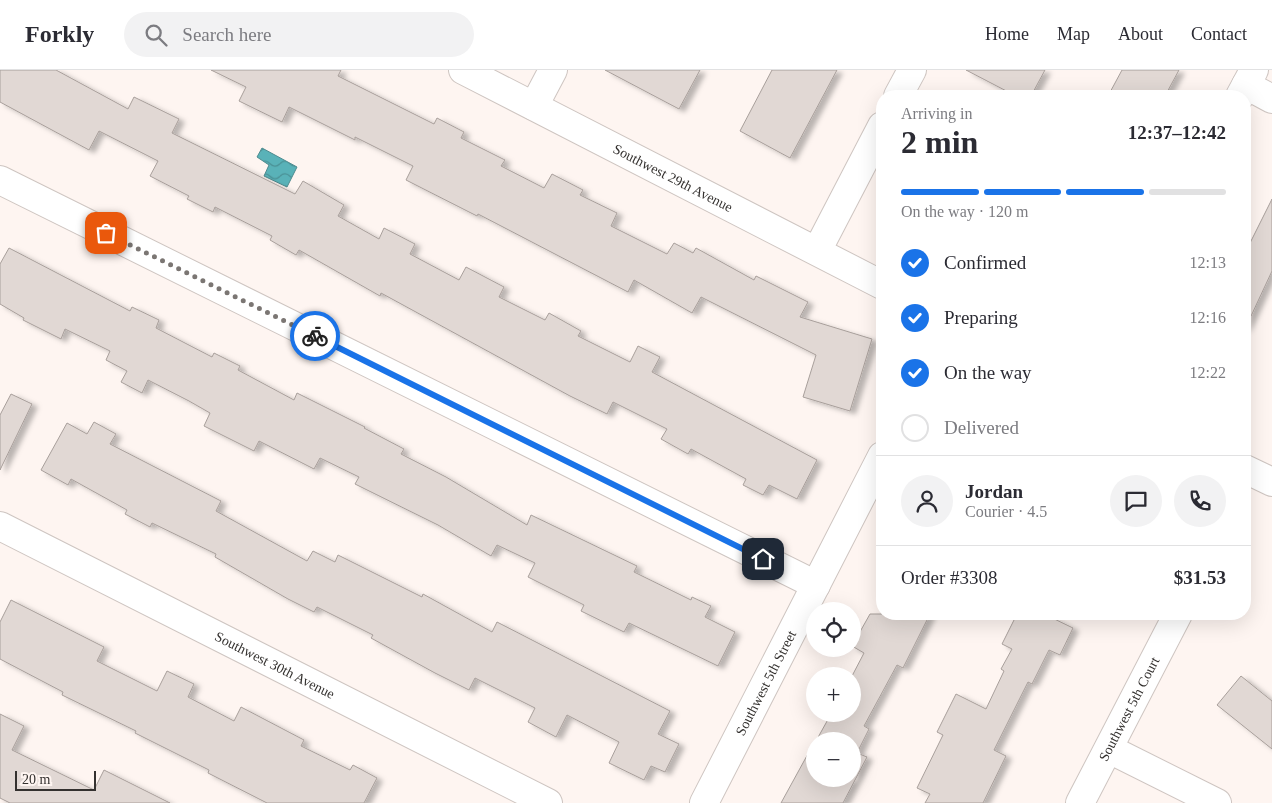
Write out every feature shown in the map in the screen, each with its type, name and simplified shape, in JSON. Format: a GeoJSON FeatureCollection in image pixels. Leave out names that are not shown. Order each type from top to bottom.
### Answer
{"type":"FeatureCollection","features":[{"type":"Feature","properties":{"kind":"street","name":"Southwest 29th Avenue"},"geometry":{"type":"LineString","coordinates":[[463,70],[876,282]]}},
{"type":"Feature","properties":{"kind":"street"},"geometry":{"type":"LineString","coordinates":[[534,106],[553,70]]}},
{"type":"Feature","properties":{"kind":"street"},"geometry":{"type":"LineString","coordinates":[[901,90],[912,70]]}},
{"type":"Feature","properties":{"kind":"street"},"geometry":{"type":"LineString","coordinates":[[1247,84],[1272,99]]}},
{"type":"Feature","properties":{"kind":"street"},"geometry":{"type":"LineString","coordinates":[[817,251],[876,138]]}},
{"type":"Feature","properties":{"kind":"street"},"geometry":{"type":"LineString","coordinates":[[0,180],[816,585]]}},
{"type":"Feature","properties":{"kind":"street","name":"Southwest 5th Street"},"geometry":{"type":"LineString","coordinates":[[704,803],[876,468]]}},
{"type":"Feature","properties":{"kind":"street","name":"Southwest 30th Avenue"},"geometry":{"type":"LineString","coordinates":[[0,526],[548,803]]}},
{"type":"Feature","properties":{"kind":"street","name":"Southwest 5th Court"},"geometry":{"type":"LineString","coordinates":[[1080,803],[1175,620]]}},
{"type":"Feature","properties":{"kind":"street"},"geometry":{"type":"LineString","coordinates":[[1109,749],[1217,803]]}},
{"type":"Feature","properties":{"kind":"water"},"geometry":{"type":"Polygon","coordinates":[[[262,148],[297,167],[287,187],[264,176],[269,165],[257,157],[262,148]]]}},
{"type":"Feature","properties":{"kind":"building"},"geometry":{"type":"Polygon","coordinates":[[[0,70],[56,70],[128,109],[134,97],[179,119],[172,133],[295,194],[303,181],[344,205],[338,216],[379,239],[384,228],[415,244],[410,254],[459,280],[466,267],[504,287],[499,297],[545,320],[549,313],[581,331],[578,336],[630,362],[638,346],[660,357],[652,372],[817,460],[797,499],[769,485],[763,495],[743,485],[746,479],[691,449],[688,454],[661,439],[667,429],[613,402],[607,414],[570,396],[381,293],[380,296],[299,250],[296,255],[270,240],[272,236],[215,207],[213,212],[187,199],[189,196],[150,176],[158,161],[99,131],[89,150],[0,102],[0,70]]]}},
{"type":"Feature","properties":{"kind":"building"},"geometry":{"type":"Polygon","coordinates":[[[211,70],[341,70],[338,76],[434,124],[437,118],[464,132],[461,138],[505,160],[501,166],[544,188],[552,174],[583,190],[580,195],[617,213],[611,226],[667,254],[674,243],[693,253],[696,248],[754,280],[756,276],[808,302],[800,317],[872,339],[850,411],[803,397],[816,355],[701,297],[692,313],[634,280],[628,292],[478,214],[477,216],[406,180],[413,166],[355,137],[355,140],[289,107],[282,122],[239,101],[246,87],[211,70]]]}},
{"type":"Feature","properties":{"kind":"building"},"geometry":{"type":"Polygon","coordinates":[[[605,70],[700,70],[679,109],[605,70]]]}},
{"type":"Feature","properties":{"kind":"building"},"geometry":{"type":"Polygon","coordinates":[[[772,70],[837,70],[790,158],[740,131],[772,70]]]}},
{"type":"Feature","properties":{"kind":"building"},"geometry":{"type":"Polygon","coordinates":[[[966,70],[1045,70],[1034,90],[1004,90],[966,70]]]}},
{"type":"Feature","properties":{"kind":"building"},"geometry":{"type":"Polygon","coordinates":[[[1122,70],[1179,70],[1168,90],[1111,90],[1122,70]]]}},
{"type":"Feature","properties":{"kind":"building"},"geometry":{"type":"Polygon","coordinates":[[[1272,199],[1272,271],[1251,316],[1251,241],[1272,199]]]}},
{"type":"Feature","properties":{"kind":"building"},"geometry":{"type":"Polygon","coordinates":[[[9,248],[130,311],[132,307],[159,320],[156,328],[212,357],[214,353],[240,366],[238,370],[294,400],[297,393],[365,427],[404,449],[401,454],[446,477],[527,525],[531,515],[637,566],[634,572],[691,600],[692,597],[711,606],[705,617],[735,632],[718,666],[629,623],[624,632],[581,611],[584,605],[528,577],[535,563],[497,545],[491,556],[438,525],[355,484],[359,477],[320,458],[314,469],[259,441],[254,451],[204,426],[210,413],[189,401],[148,380],[142,393],[121,382],[127,371],[106,360],[110,351],[65,329],[61,339],[23,320],[24,318],[0,304],[0,264],[9,248]]]}},
{"type":"Feature","properties":{"kind":"building"},"geometry":{"type":"Polygon","coordinates":[[[11,394],[32,404],[0,470],[0,415],[11,394]]]}},
{"type":"Feature","properties":{"kind":"building"},"geometry":{"type":"Polygon","coordinates":[[[94,422],[116,434],[110,444],[221,501],[216,511],[307,561],[313,551],[335,562],[338,555],[422,597],[423,594],[492,632],[497,622],[670,711],[658,734],[679,744],[665,772],[651,766],[644,780],[609,763],[619,742],[567,715],[556,737],[528,722],[535,708],[475,678],[469,690],[371,638],[373,635],[317,607],[314,612],[288,599],[215,557],[216,554],[152,523],[150,527],[125,514],[127,510],[71,479],[68,485],[41,470],[67,423],[87,434],[94,422]]]}},
{"type":"Feature","properties":{"kind":"building"},"geometry":{"type":"Polygon","coordinates":[[[11,600],[104,647],[97,661],[157,691],[167,671],[194,684],[188,697],[234,721],[241,707],[304,740],[301,746],[350,770],[353,765],[377,778],[364,803],[267,803],[208,773],[209,770],[135,733],[136,731],[62,695],[63,692],[0,659],[0,622],[11,600]]]}},
{"type":"Feature","properties":{"kind":"building"},"geometry":{"type":"Polygon","coordinates":[[[870,614],[876,614],[876,620],[927,620],[903,668],[897,665],[864,726],[869,729],[861,745],[861,732],[821,732],[827,722],[861,722],[861,667],[857,667],[864,653],[861,651],[861,630],[870,614]]]}},
{"type":"Feature","properties":{"kind":"building"},"geometry":{"type":"Polygon","coordinates":[[[1014,620],[1056,620],[1073,628],[1060,655],[1049,650],[1032,684],[1028,682],[994,750],[1006,756],[983,803],[925,803],[930,794],[917,788],[943,735],[937,732],[956,694],[986,709],[1004,671],[1001,669],[1012,649],[1002,644],[1014,620]]]}},
{"type":"Feature","properties":{"kind":"building"},"geometry":{"type":"Polygon","coordinates":[[[1241,676],[1272,701],[1272,749],[1217,705],[1241,676]]]}},
{"type":"Feature","properties":{"kind":"building"},"geometry":{"type":"Polygon","coordinates":[[[0,714],[24,726],[12,750],[94,790],[104,770],[170,803],[10,803],[0,798],[0,714]]]}},
{"type":"Feature","properties":{"kind":"building"},"geometry":{"type":"Polygon","coordinates":[[[861,755],[867,757],[861,768],[861,755]]]}},
{"type":"Feature","properties":{"kind":"building"},"geometry":{"type":"Polygon","coordinates":[[[806,757],[806,787],[851,787],[843,803],[781,803],[806,757]]]}},
{"type":"Feature","properties":{"kind":"way so far"},"geometry":{"type":"LineString","coordinates":[[106,233],[315,336]]}},
{"type":"Feature","properties":{"kind":"route"},"geometry":{"type":"LineString","coordinates":[[315,336],[763,559]]}}]}
